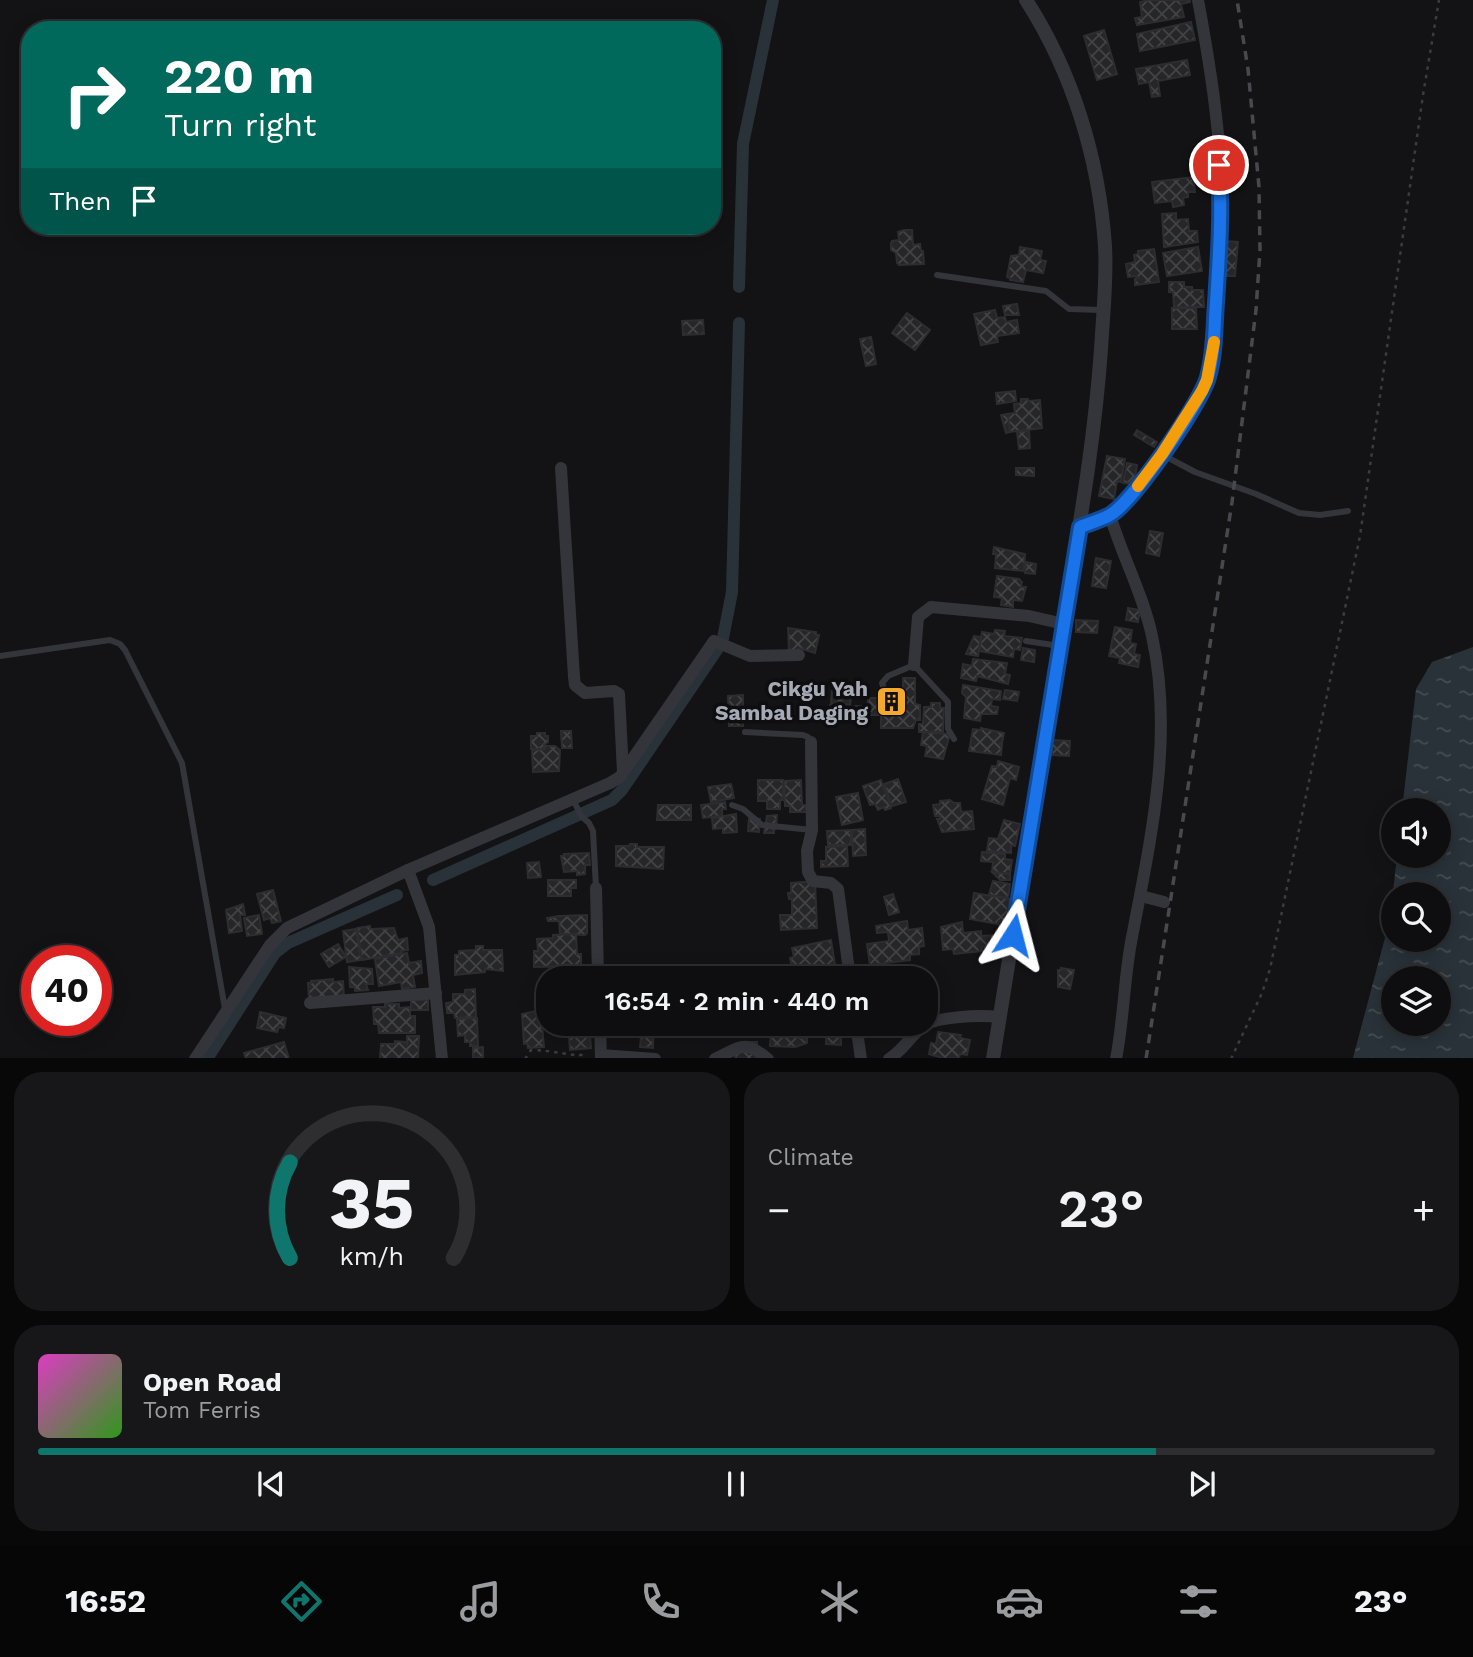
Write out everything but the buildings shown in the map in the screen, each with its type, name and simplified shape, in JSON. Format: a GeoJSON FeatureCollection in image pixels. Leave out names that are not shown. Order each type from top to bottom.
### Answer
{"type":"FeatureCollection","features":[{"type":"Feature","properties":{"kind":"street"},"geometry":{"type":"LineString","coordinates":[[993,1058],[1080,527],[1094,425],[1105,249],[1102,218],[1084,126],[1061,62],[1026,0]]}},
{"type":"Feature","properties":{"kind":"street"},"geometry":{"type":"LineString","coordinates":[[1080,527],[1110,515],[1128,500],[1162,454],[1207,380],[1213,351],[1222,213],[1209,59],[1198,0]]}},
{"type":"Feature","properties":{"kind":"street"},"geometry":{"type":"LineString","coordinates":[[561,468],[573,677],[579,690],[585,693],[614,691],[619,694],[623,772]]}},
{"type":"Feature","properties":{"kind":"street"},"geometry":{"type":"LineString","coordinates":[[1110,515],[1118,543],[1145,608],[1153,637],[1161,695],[1161,747],[1146,873],[1132,940],[1116,1058]]}},
{"type":"Feature","properties":{"kind":"street"},"geometry":{"type":"LineString","coordinates":[[914,665],[918,617],[931,607],[1030,616],[1064,624]]}},
{"type":"Feature","properties":{"kind":"street"},"geometry":{"type":"LineString","coordinates":[[196,1058],[270,945],[287,928],[575,802],[610,783],[623,772],[720,645],[750,656],[799,654]]}},
{"type":"Feature","properties":{"kind":"street"},"geometry":{"type":"LineString","coordinates":[[811,742],[812,830],[807,851],[808,873],[813,881],[831,883],[838,889],[848,966]]}},
{"type":"Feature","properties":{"kind":"street"},"geometry":{"type":"LineString","coordinates":[[410,874],[425,910],[433,955],[442,1058]]}},
{"type":"Feature","properties":{"kind":"street"},"geometry":{"type":"LineString","coordinates":[[596,888],[598,966]]}},
{"type":"Feature","properties":{"kind":"street"},"geometry":{"type":"LineString","coordinates":[[1141,896],[1164,902]]}},
{"type":"Feature","properties":{"kind":"street"},"geometry":{"type":"LineString","coordinates":[[310,1003],[436,993]]}},
{"type":"Feature","properties":{"kind":"street"},"geometry":{"type":"LineString","coordinates":[[891,1058],[927,1024],[978,1015],[999,1017]]}},
{"type":"Feature","properties":{"kind":"street"},"geometry":{"type":"LineString","coordinates":[[600,1036],[601,1057],[628,1058]]}},
{"type":"Feature","properties":{"kind":"street"},"geometry":{"type":"LineString","coordinates":[[857,1036],[860,1058]]}},
{"type":"Feature","properties":{"kind":"street"},"geometry":{"type":"LineString","coordinates":[[717,1058],[744,1046],[753,1046],[767,1058]]}},
{"type":"Feature","properties":{"kind":"lane"},"geometry":{"type":"LineString","coordinates":[[937,275],[1046,291],[1069,309],[1103,310]]}},
{"type":"Feature","properties":{"kind":"lane"},"geometry":{"type":"LineString","coordinates":[[1162,454],[1195,472],[1299,513],[1320,515],[1348,511]]}},
{"type":"Feature","properties":{"kind":"lane"},"geometry":{"type":"LineString","coordinates":[[0,656],[104,640],[116,642],[125,650],[182,763],[225,1011]]}},
{"type":"Feature","properties":{"kind":"lane"},"geometry":{"type":"LineString","coordinates":[[1026,641],[1060,646]]}},
{"type":"Feature","properties":{"kind":"lane"},"geometry":{"type":"LineString","coordinates":[[884,689],[883,683],[888,676],[914,665],[948,702],[948,729],[954,739]]}},
{"type":"Feature","properties":{"kind":"lane"},"geometry":{"type":"LineString","coordinates":[[745,732],[803,735],[811,742]]}},
{"type":"Feature","properties":{"kind":"lane"},"geometry":{"type":"LineString","coordinates":[[575,802],[581,816],[593,831],[596,888]]}},
{"type":"Feature","properties":{"kind":"lane"},"geometry":{"type":"LineString","coordinates":[[732,806],[743,809],[762,825],[812,830]]}},
{"type":"Feature","properties":{"kind":"path"},"geometry":{"type":"LineString","coordinates":[[1231,1058],[1262,993],[1270,969],[1360,536],[1439,0]]}},
{"type":"Feature","properties":{"kind":"path"},"geometry":{"type":"LineString","coordinates":[[525,1058],[531,1050],[554,1050],[566,1056],[601,1057]]}},
{"type":"Feature","properties":{"kind":"water"},"geometry":{"type":"Polygon","coordinates":[[[1473,647],[1473,1058],[1353,1058],[1381,952],[1451,952],[1451,882],[1394,882],[1396,868],[1451,868],[1451,798],[1403,798],[1416,689],[1432,662],[1473,647]]]}},
{"type":"Feature","properties":{"kind":"waterway"},"geometry":{"type":"LineString","coordinates":[[739,287],[743,144],[773,0]]}},
{"type":"Feature","properties":{"kind":"waterway"},"geometry":{"type":"LineString","coordinates":[[433,880],[612,800],[622,790],[717,650],[723,638],[732,592],[739,323]]}},
{"type":"Feature","properties":{"kind":"waterway"},"geometry":{"type":"LineString","coordinates":[[208,1058],[275,953],[288,943],[397,895]]}},
{"type":"Feature","properties":{"kind":"railway"},"geometry":{"type":"LineString","coordinates":[[1146,1058],[1232,502],[1256,310],[1260,250],[1259,187],[1248,69],[1237,0]]}},
{"type":"Feature","properties":{"kind":"slow traffic"},"geometry":{"type":"LineString","coordinates":[[1138,486],[1202,391],[1207,380],[1214,342]]}},
{"type":"Feature","properties":{"kind":"place","name":"Cikgu Yah Sambal Daging"},"geometry":{"type":"Point","coordinates":[891,701]}},
{"type":"Feature","properties":{"kind":"route"},"geometry":{"type":"LineString","coordinates":[[1013,935],[1080,527],[1110,515],[1128,500],[1188,415],[1207,380],[1213,351],[1220,259],[1222,213],[1219,165]]}}]}
